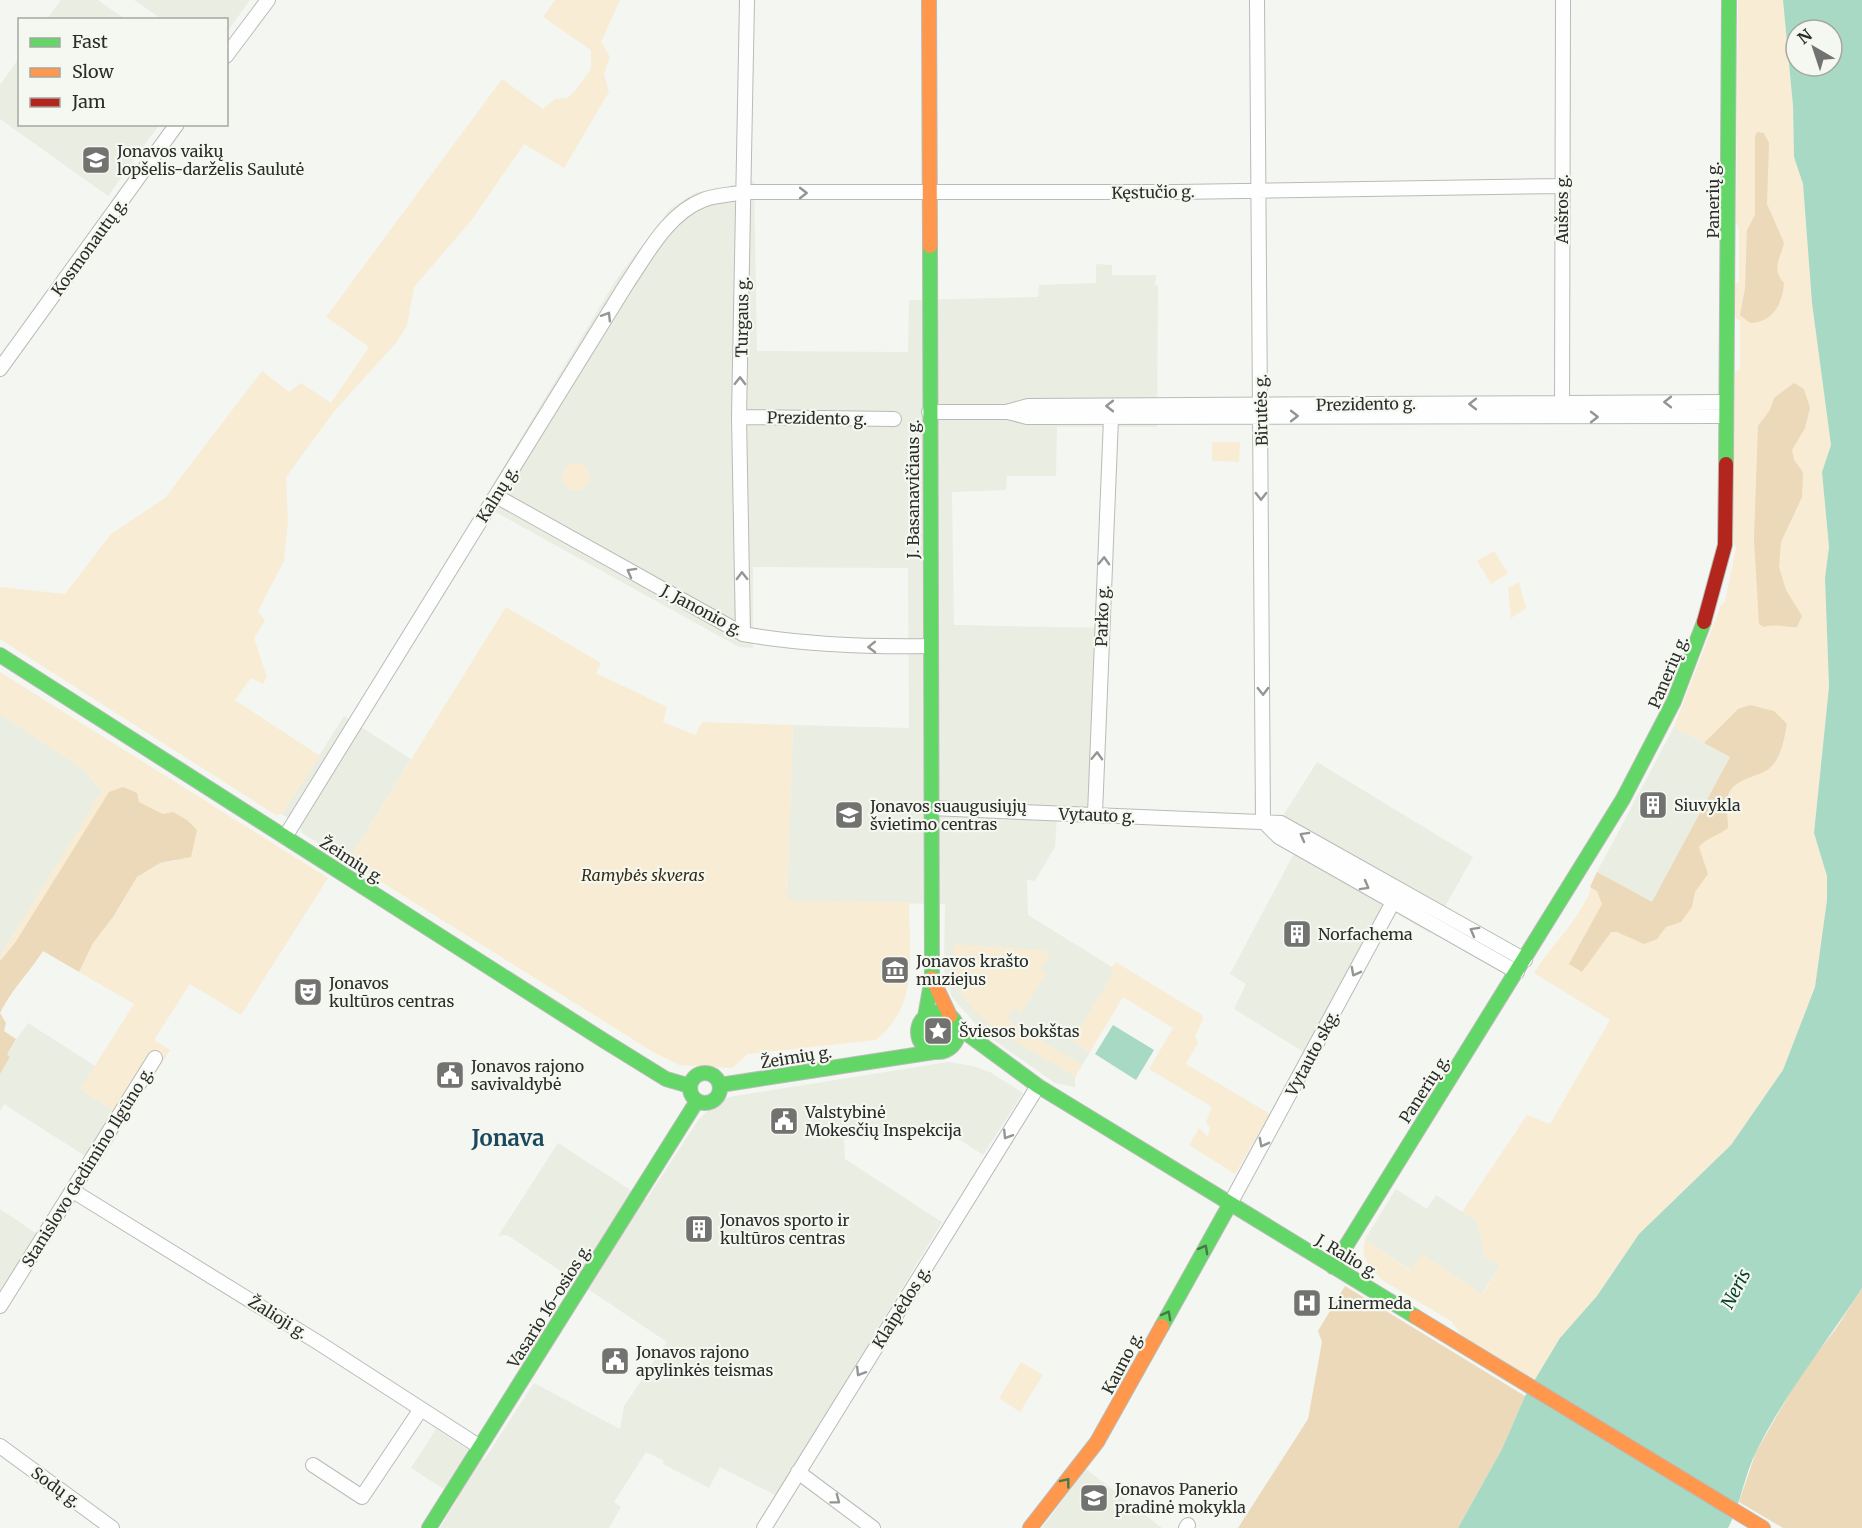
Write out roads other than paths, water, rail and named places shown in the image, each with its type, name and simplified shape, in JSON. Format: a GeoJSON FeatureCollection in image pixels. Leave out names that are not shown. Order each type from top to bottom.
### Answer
{"type":"FeatureCollection","features":[{"type":"Feature","properties":{"kind":"main road","name":"J. Basanavičiaus g."},"geometry":{"type":"LineString","coordinates":[[922,1022],[932,978],[929,0]]}},
{"type":"Feature","properties":{"kind":"main road","name":"Panerių g."},"geometry":{"type":"LineString","coordinates":[[1333,1267],[1521,966],[1640,768],[1663,726],[1698,646],[1717,583],[1725,545],[1729,0]]}},
{"type":"Feature","properties":{"kind":"main road","name":"Žeimių g."},"geometry":{"type":"LineString","coordinates":[[0,655],[666,1078],[690,1086]]}},
{"type":"Feature","properties":{"kind":"main road","name":"J. Basanavičiaus g."},"geometry":{"type":"LineString","coordinates":[[932,978],[954,1022]]}},
{"type":"Feature","properties":{"kind":"main road"},"geometry":{"type":"LineString","coordinates":[[878,1061],[922,1022],[937,1012],[954,1022],[956,1040],[953,1053],[920,1040],[922,1022]]}},
{"type":"Feature","properties":{"kind":"main road","name":"J. Ralio g."},"geometry":{"type":"LineString","coordinates":[[954,1022],[1008,1066],[1038,1086],[1495,1367],[1760,1526]]}},
{"type":"Feature","properties":{"kind":"main road","name":"Žeimių g."},"geometry":{"type":"LineString","coordinates":[[720,1086],[878,1061],[953,1053]]}},
{"type":"Feature","properties":{"kind":"main road","name":"J. Ralio g."},"geometry":{"type":"LineString","coordinates":[[953,1053],[1008,1066]]}},
{"type":"Feature","properties":{"kind":"main road"},"geometry":{"type":"LineString","coordinates":[[707,1073],[716,1077],[720,1086],[718,1095],[712,1102],[698,1101],[692,1094],[690,1086],[698,1074],[707,1073]]}},
{"type":"Feature","properties":{"kind":"main road","name":"Vasario 16-osios g."},"geometry":{"type":"LineString","coordinates":[[429,1528],[698,1101]]}},
{"type":"Feature","properties":{"kind":"main road","name":"Kauno g."},"geometry":{"type":"LineString","coordinates":[[1030,1528],[1097,1442],[1230,1204]]}},
{"type":"Feature","properties":{"kind":"street"},"geometry":{"type":"LineString","coordinates":[[228,53],[268,0]]}},
{"type":"Feature","properties":{"kind":"street","name":"Turgaus g."},"geometry":{"type":"LineString","coordinates":[[742,634],[739,417],[747,0]]}},
{"type":"Feature","properties":{"kind":"street","name":"Birutės g."},"geometry":{"type":"LineString","coordinates":[[1257,0],[1263,821]]}},
{"type":"Feature","properties":{"kind":"street","name":"Aušros g."},"geometry":{"type":"LineString","coordinates":[[1562,410],[1563,0]]}},
{"type":"Feature","properties":{"kind":"street","name":"Kosmonautų g."},"geometry":{"type":"LineString","coordinates":[[0,369],[176,126]]}},
{"type":"Feature","properties":{"kind":"street","name":"Kęstučio g."},"geometry":{"type":"LineString","coordinates":[[744,192],[930,194],[1562,186]]}},
{"type":"Feature","properties":{"kind":"street","name":"Kalnų g."},"geometry":{"type":"LineString","coordinates":[[285,837],[657,238],[679,216],[702,200],[744,192]]}},
{"type":"Feature","properties":{"kind":"street","name":"Prezidento g."},"geometry":{"type":"LineString","coordinates":[[1006,412],[1028,406],[1261,411],[1726,409]]}},
{"type":"Feature","properties":{"kind":"street","name":"Prezidento g."},"geometry":{"type":"LineString","coordinates":[[929,412],[1006,412],[1027,417],[1111,418],[1261,411]]}},
{"type":"Feature","properties":{"kind":"street","name":"Prezidento g."},"geometry":{"type":"LineString","coordinates":[[739,417],[894,419]]}},
{"type":"Feature","properties":{"kind":"street","name":"Parko g."},"geometry":{"type":"LineString","coordinates":[[1095,814],[1106,493],[1111,418]]}},
{"type":"Feature","properties":{"kind":"street","name":"J. Janonio g."},"geometry":{"type":"LineString","coordinates":[[496,496],[742,634],[778,641],[862,647],[930,646]]}},
{"type":"Feature","properties":{"kind":"street","name":"Vytauto g."},"geometry":{"type":"LineString","coordinates":[[932,808],[1281,823],[1521,966]]}},
{"type":"Feature","properties":{"kind":"street"},"geometry":{"type":"LineString","coordinates":[[1263,821],[1279,837],[1393,902],[1521,966]]}},
{"type":"Feature","properties":{"kind":"street","name":"Vytauto skg."},"geometry":{"type":"LineString","coordinates":[[1230,1204],[1393,902]]}},
{"type":"Feature","properties":{"kind":"street","name":"Stanislovo Gedimino Ilgūno g."},"geometry":{"type":"LineString","coordinates":[[0,1306],[74,1191],[154,1058]]}},
{"type":"Feature","properties":{"kind":"street","name":"Klaipėdos g."},"geometry":{"type":"LineString","coordinates":[[764,1528],[1038,1086]]}},
{"type":"Feature","properties":{"kind":"street","name":"Žalioji g."},"geometry":{"type":"LineString","coordinates":[[74,1191],[480,1447]]}},
{"type":"Feature","properties":{"kind":"street"},"geometry":{"type":"LineString","coordinates":[[313,1465],[362,1497],[421,1409]]}},
{"type":"Feature","properties":{"kind":"street","name":"Sodų g."},"geometry":{"type":"LineString","coordinates":[[0,1446],[112,1528]]}},
{"type":"Feature","properties":{"kind":"street"},"geometry":{"type":"LineString","coordinates":[[798,1472],[873,1528]]}},
{"type":"Feature","properties":{"kind":"water","name":"Neris"},"geometry":{"type":"Polygon","coordinates":[[[1783,0],[1862,0],[1862,1288],[1768,1429],[1749,1469],[1728,1528],[1458,1528],[1502,1449],[1525,1396],[1560,1338],[1597,1296],[1639,1234],[1731,1145],[1783,1070],[1815,987],[1827,900],[1827,876],[1814,833],[1829,687],[1825,578],[1829,547],[1822,472],[1831,445],[1812,303],[1803,184],[1794,157],[1790,78],[1844,78],[1844,18],[1785,18],[1783,0]]]}},
{"type":"Feature","properties":{"kind":"water"},"geometry":{"type":"Polygon","coordinates":[[[1113,1025],[1154,1050],[1136,1080],[1095,1054],[1113,1025]]]}},
{"type":"Feature","properties":{"kind":"place","name":"Jonavos vaikų lopšelis-darželis Saulutė"},"geometry":{"type":"Point","coordinates":[96,160]}},
{"type":"Feature","properties":{"kind":"place","name":"Siuvykla"},"geometry":{"type":"Point","coordinates":[1653,805]}},
{"type":"Feature","properties":{"kind":"place","name":"Jonavos suaugusiųjų švietimo centras"},"geometry":{"type":"Point","coordinates":[849,815]}},
{"type":"Feature","properties":{"kind":"place","name":"Norfachema"},"geometry":{"type":"Point","coordinates":[1297,934]}},
{"type":"Feature","properties":{"kind":"place","name":"Jonavos krašto muziejus"},"geometry":{"type":"Point","coordinates":[895,970]}},
{"type":"Feature","properties":{"kind":"place","name":"Jonavos kultūros centras"},"geometry":{"type":"Point","coordinates":[308,992]}},
{"type":"Feature","properties":{"kind":"place","name":"Šviesos bokštas"},"geometry":{"type":"Point","coordinates":[938,1031]}},
{"type":"Feature","properties":{"kind":"place","name":"Jonavos rajono savivaldybė"},"geometry":{"type":"Point","coordinates":[450,1075]}},
{"type":"Feature","properties":{"kind":"place","name":"Valstybinė Mokesčių Inspekcija"},"geometry":{"type":"Point","coordinates":[784,1121]}},
{"type":"Feature","properties":{"kind":"place","name":"Jonavos sporto ir kultūros centras"},"geometry":{"type":"Point","coordinates":[699,1229]}},
{"type":"Feature","properties":{"kind":"place","name":"Linermeda"},"geometry":{"type":"Point","coordinates":[1307,1303]}},
{"type":"Feature","properties":{"kind":"place","name":"Jonavos rajono apylinkės teismas"},"geometry":{"type":"Point","coordinates":[615,1361]}},
{"type":"Feature","properties":{"kind":"place","name":"Jonavos Panerio pradinė mokykla"},"geometry":{"type":"Point","coordinates":[1094,1498]}},
{"type":"Feature","properties":{"kind":"district","name":"Jonava"},"geometry":{"type":"Point","coordinates":[508,1138]}},
{"type":"Feature","properties":{"kind":"park label","name":"Ramybės skveras"},"geometry":{"type":"Point","coordinates":[643,875]}}]}
